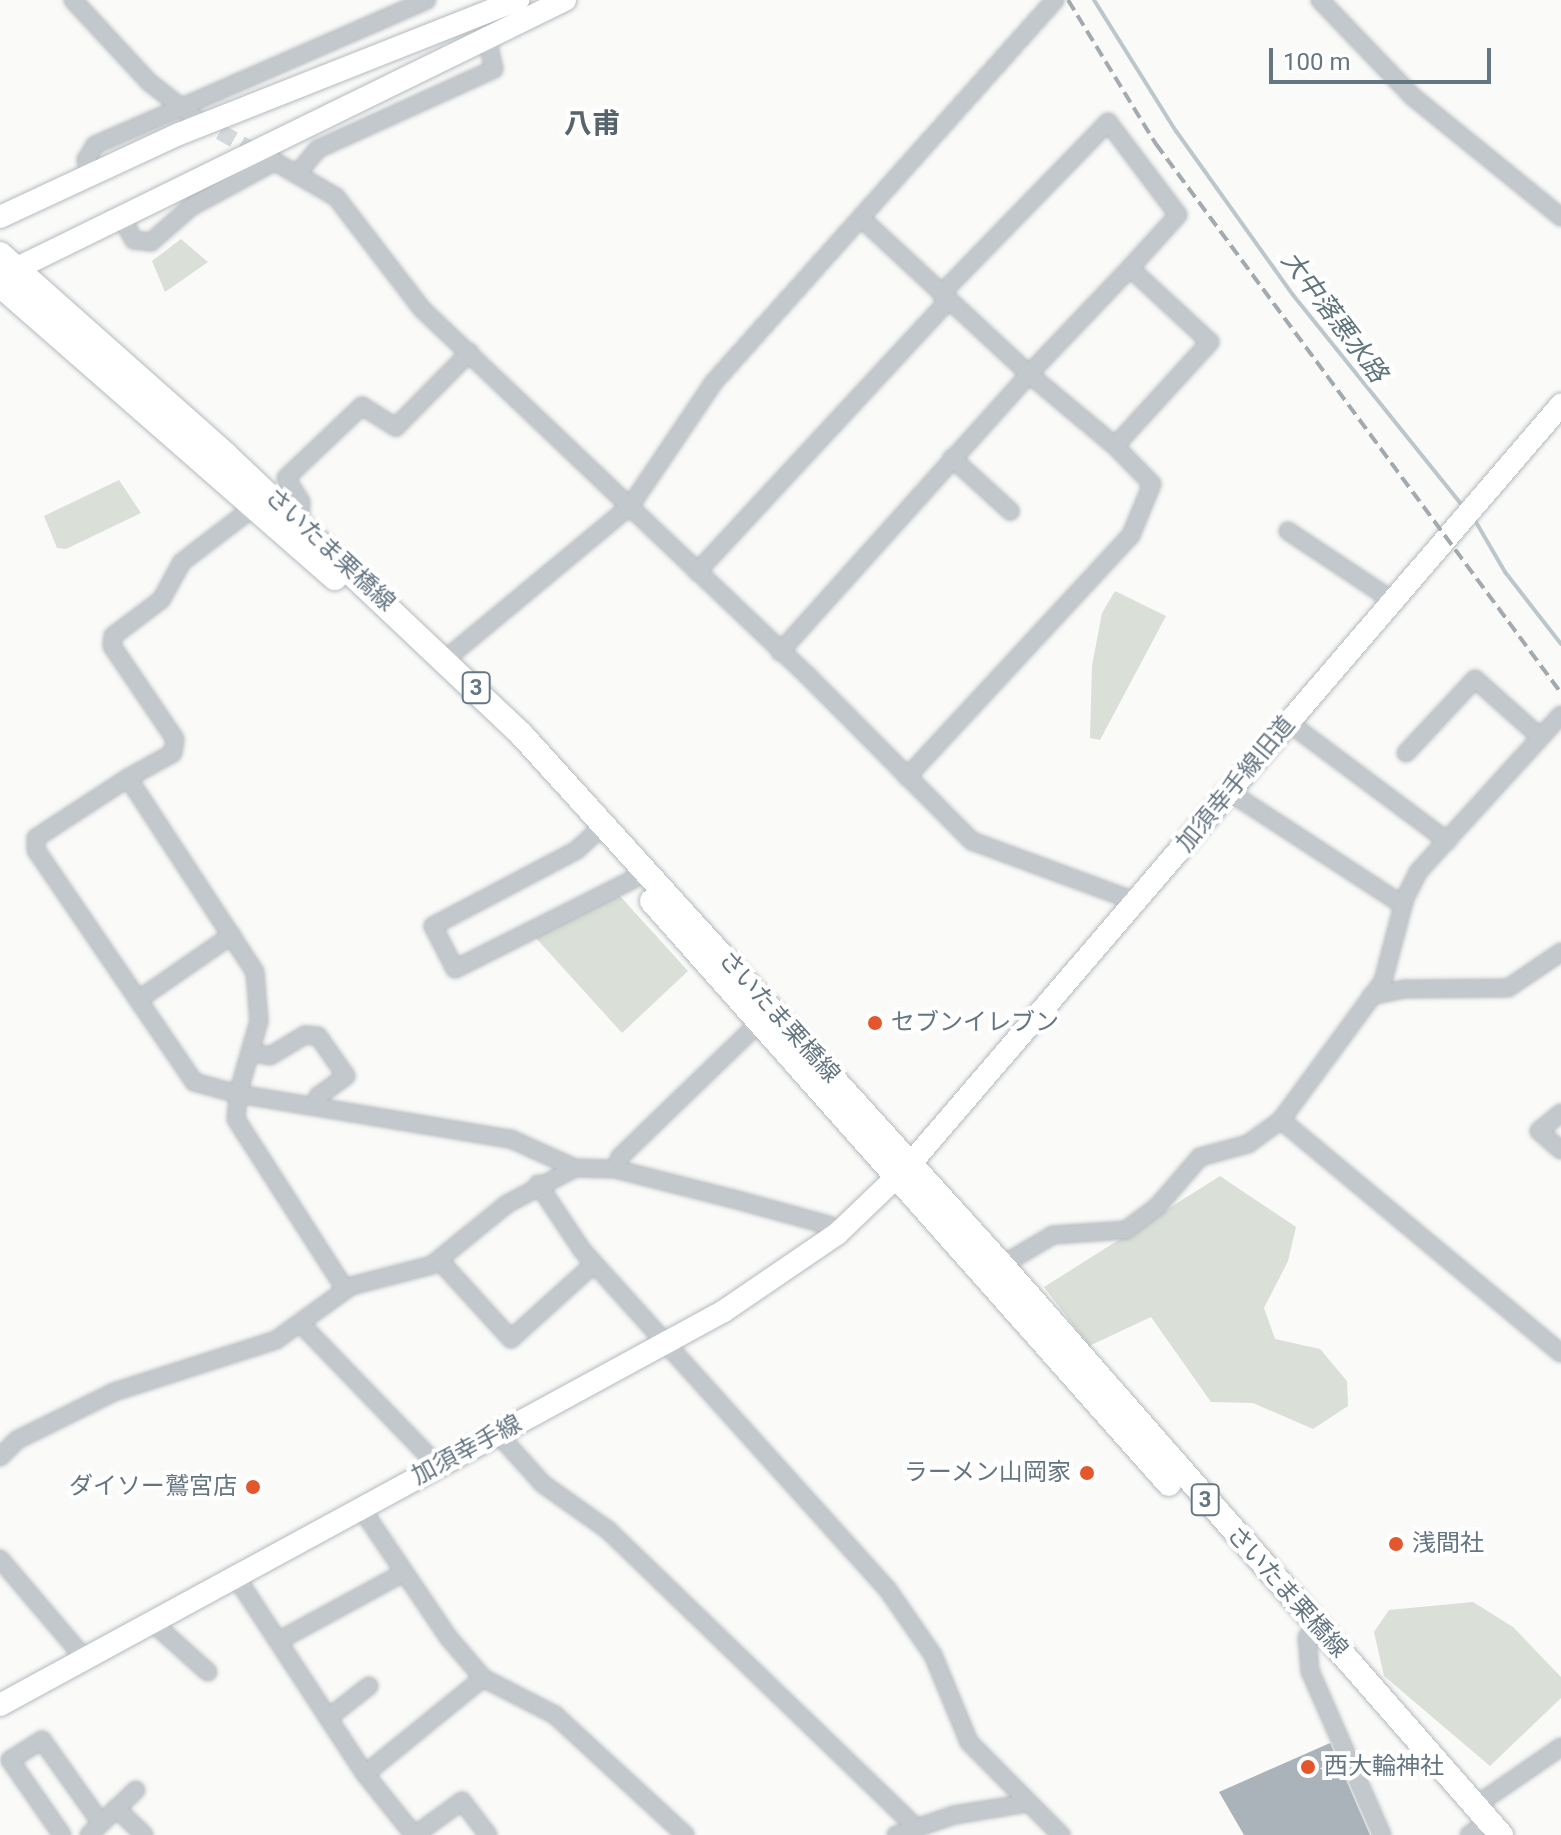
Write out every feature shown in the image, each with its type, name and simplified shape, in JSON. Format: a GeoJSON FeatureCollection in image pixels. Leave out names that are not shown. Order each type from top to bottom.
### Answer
{"type":"FeatureCollection","features":[{"type":"Feature","properties":{"kind":"main road"},"geometry":{"type":"LineString","coordinates":[[0,217],[90,175],[478,17],[565,0]]}},
{"type":"Feature","properties":{"kind":"main road"},"geometry":{"type":"LineString","coordinates":[[4,271],[120,215],[478,17]]}},
{"type":"Feature","properties":{"kind":"main road","name":"さいたま栗橋線"},"geometry":{"type":"LineString","coordinates":[[4,271],[254,507],[297,533],[435,669],[594,834],[759,1023],[903,1171],[1002,1265],[1501,1835]]}},
{"type":"Feature","properties":{"kind":"main road","name":"さいたま栗橋線"},"geometry":{"type":"LineString","coordinates":[[4,271],[297,533],[447,658],[903,1171],[1474,1834]]}},
{"type":"Feature","properties":{"kind":"main road","name":"加須幸手線旧道"},"geometry":{"type":"LineString","coordinates":[[903,1171],[1561,405]]}},
{"type":"Feature","properties":{"kind":"main road","name":"加須幸手線"},"geometry":{"type":"LineString","coordinates":[[0,1705],[785,1275],[837,1234],[903,1171]]}},
{"type":"Feature","properties":{"kind":"street"},"geometry":{"type":"LineString","coordinates":[[73,0],[180,109],[195,118]]}},
{"type":"Feature","properties":{"kind":"street"},"geometry":{"type":"LineString","coordinates":[[90,175],[86,160],[95,145],[427,0]]}},
{"type":"Feature","properties":{"kind":"street"},"geometry":{"type":"LineString","coordinates":[[447,658],[631,505],[714,382],[1055,0]]}},
{"type":"Feature","properties":{"kind":"street"},"geometry":{"type":"LineString","coordinates":[[1320,0],[1412,96],[1561,217]]}},
{"type":"Feature","properties":{"kind":"street"},"geometry":{"type":"LineString","coordinates":[[297,174],[318,149],[494,69],[478,17]]}},
{"type":"Feature","properties":{"kind":"street"},"geometry":{"type":"LineString","coordinates":[[697,572],[1108,122],[1178,215],[952,458],[780,652]]}},
{"type":"Feature","properties":{"kind":"street"},"geometry":{"type":"LineString","coordinates":[[120,215],[134,240],[151,242],[191,207],[269,159],[336,197],[422,309],[631,505],[972,841],[1137,902]]}},
{"type":"Feature","properties":{"kind":"street"},"geometry":{"type":"LineString","coordinates":[[862,219],[1029,374],[1115,446],[1152,484],[1131,535],[907,777]]}},
{"type":"Feature","properties":{"kind":"street"},"geometry":{"type":"LineString","coordinates":[[1115,446],[1210,342],[1130,268]]}},
{"type":"Feature","properties":{"kind":"street"},"geometry":{"type":"LineString","coordinates":[[297,533],[301,502],[286,478],[362,406],[396,427],[470,352]]}},
{"type":"Feature","properties":{"kind":"street"},"geometry":{"type":"LineString","coordinates":[[952,458],[1010,511]]}},
{"type":"Feature","properties":{"kind":"street"},"geometry":{"type":"LineString","coordinates":[[254,507],[182,562],[161,600],[113,636],[112,646],[175,739],[173,753],[128,778],[36,838],[36,850],[194,1082],[238,1094],[511,1139],[575,1168],[615,1169],[828,1225],[837,1234]]}},
{"type":"Feature","properties":{"kind":"street"},"geometry":{"type":"LineString","coordinates":[[1288,531],[1392,600]]}},
{"type":"Feature","properties":{"kind":"street"},"geometry":{"type":"LineString","coordinates":[[1406,753],[1475,679],[1540,737]]}},
{"type":"Feature","properties":{"kind":"street"},"geometry":{"type":"LineString","coordinates":[[1002,1265],[1053,1235],[1126,1230],[1157,1207],[1200,1157],[1248,1144],[1281,1120],[1371,996],[1387,969],[1403,905],[1418,872],[1561,715]]}},
{"type":"Feature","properties":{"kind":"street"},"geometry":{"type":"LineString","coordinates":[[1288,722],[1447,841]]}},
{"type":"Feature","properties":{"kind":"street"},"geometry":{"type":"LineString","coordinates":[[128,778],[255,972],[259,1021],[238,1094],[236,1119],[345,1289]]}},
{"type":"Feature","properties":{"kind":"street"},"geometry":{"type":"LineString","coordinates":[[1228,791],[1403,905]]}},
{"type":"Feature","properties":{"kind":"street"},"geometry":{"type":"LineString","coordinates":[[594,834],[577,850],[433,926],[455,969],[634,879]]}},
{"type":"Feature","properties":{"kind":"street"},"geometry":{"type":"LineString","coordinates":[[138,1000],[232,935]]}},
{"type":"Feature","properties":{"kind":"street"},"geometry":{"type":"LineString","coordinates":[[1371,996],[1405,989],[1508,988],[1561,952]]}},
{"type":"Feature","properties":{"kind":"street"},"geometry":{"type":"LineString","coordinates":[[615,1169],[620,1157],[759,1023]]}},
{"type":"Feature","properties":{"kind":"street"},"geometry":{"type":"LineString","coordinates":[[250,1052],[270,1056],[305,1035],[318,1036],[346,1076],[318,1096],[316,1106]]}},
{"type":"Feature","properties":{"kind":"street"},"geometry":{"type":"LineString","coordinates":[[1561,1113],[1539,1131],[1561,1150]]}},
{"type":"Feature","properties":{"kind":"street"},"geometry":{"type":"LineString","coordinates":[[1281,1120],[1561,1353]]}},
{"type":"Feature","properties":{"kind":"street"},"geometry":{"type":"LineString","coordinates":[[0,1457],[17,1440],[114,1392],[224,1360],[301,1324],[345,1289],[439,1260],[538,1184],[575,1168]]}},
{"type":"Feature","properties":{"kind":"street"},"geometry":{"type":"LineString","coordinates":[[538,1184],[594,1264],[888,1590],[933,1655],[969,1742],[1061,1835]]}},
{"type":"Feature","properties":{"kind":"street"},"geometry":{"type":"LineString","coordinates":[[439,1260],[511,1339],[594,1264]]}},
{"type":"Feature","properties":{"kind":"street"},"geometry":{"type":"LineString","coordinates":[[301,1324],[438,1466]]}},
{"type":"Feature","properties":{"kind":"street"},"geometry":{"type":"LineString","coordinates":[[498,1434],[543,1484],[608,1530],[917,1828]]}},
{"type":"Feature","properties":{"kind":"street"},"geometry":{"type":"LineString","coordinates":[[361,1508],[403,1573],[483,1678],[555,1715],[685,1835]]}},
{"type":"Feature","properties":{"kind":"street"},"geometry":{"type":"LineString","coordinates":[[0,1559],[85,1659]]}},
{"type":"Feature","properties":{"kind":"street"},"geometry":{"type":"LineString","coordinates":[[278,1641],[403,1573]]}},
{"type":"Feature","properties":{"kind":"street"},"geometry":{"type":"LineString","coordinates":[[236,1577],[365,1774],[415,1835],[462,1801],[488,1835]]}},
{"type":"Feature","properties":{"kind":"street"},"geometry":{"type":"LineString","coordinates":[[152,1622],[208,1672]]}},
{"type":"Feature","properties":{"kind":"street"},"geometry":{"type":"LineString","coordinates":[[1307,1637],[1310,1671],[1382,1835]]}},
{"type":"Feature","properties":{"kind":"street"},"geometry":{"type":"LineString","coordinates":[[365,1774],[483,1678]]}},
{"type":"Feature","properties":{"kind":"street"},"geometry":{"type":"LineString","coordinates":[[328,1718],[369,1686]]}},
{"type":"Feature","properties":{"kind":"street"},"geometry":{"type":"LineString","coordinates":[[62,1835],[10,1760],[42,1740],[101,1823]]}},
{"type":"Feature","properties":{"kind":"street"},"geometry":{"type":"LineString","coordinates":[[1475,1806],[1561,1747]]}},
{"type":"Feature","properties":{"kind":"street"},"geometry":{"type":"LineString","coordinates":[[89,1835],[136,1790]]}},
{"type":"Feature","properties":{"kind":"street"},"geometry":{"type":"LineString","coordinates":[[896,1835],[1027,1803]]}},
{"type":"Feature","properties":{"kind":"street"},"geometry":{"type":"LineString","coordinates":[[116,1808],[144,1835]]}},
{"type":"Feature","properties":{"kind":"shaded area"},"geometry":{"type":"Polygon","coordinates":[[[181,239],[208,262],[165,292],[152,261],[181,239]]]}},
{"type":"Feature","properties":{"kind":"shaded area"},"geometry":{"type":"Polygon","coordinates":[[[119,480],[141,513],[66,549],[57,548],[44,516],[119,480]]]}},
{"type":"Feature","properties":{"kind":"shaded area"},"geometry":{"type":"Polygon","coordinates":[[[1115,591],[1166,616],[1100,740],[1090,738],[1092,666],[1102,613],[1115,591]]]}},
{"type":"Feature","properties":{"kind":"shaded area"},"geometry":{"type":"Polygon","coordinates":[[[619,895],[688,971],[622,1033],[535,937],[619,895]]]}},
{"type":"Feature","properties":{"kind":"shaded area"},"geometry":{"type":"Polygon","coordinates":[[[1220,1176],[1296,1227],[1288,1261],[1264,1308],[1275,1339],[1320,1349],[1347,1381],[1348,1406],[1313,1429],[1253,1403],[1211,1402],[1151,1317],[1089,1346],[1044,1287],[1220,1176]]]}},
{"type":"Feature","properties":{"kind":"shaded area"},"geometry":{"type":"Polygon","coordinates":[[[1473,1602],[1513,1627],[1561,1677],[1561,1698],[1490,1766],[1384,1676],[1374,1632],[1389,1610],[1473,1602]]]}},
{"type":"Feature","properties":{"kind":"building","name":"西大輪神社"},"geometry":{"type":"Polygon","coordinates":[[[1330,1743],[1370,1835],[1244,1835],[1219,1792],[1330,1743]]]}},
{"type":"Feature","properties":{"kind":"waterway","name":"大中落悪水路"},"geometry":{"type":"LineString","coordinates":[[1094,0],[1176,131],[1293,295],[1464,508]]}},
{"type":"Feature","properties":{"kind":"waterway","name":"大中落悪水路"},"geometry":{"type":"LineString","coordinates":[[1473,517],[1505,572],[1561,644]]}},
{"type":"Feature","properties":{"kind":"tunnel"},"geometry":{"type":"LineString","coordinates":[[199,120],[263,156]]}},
{"type":"Feature","properties":{"kind":"railway"},"geometry":{"type":"LineString","coordinates":[[1068,0],[1156,144],[1561,693]]}},
{"type":"Feature","properties":{"kind":"place","name":"セブンイレブン"},"geometry":{"type":"Point","coordinates":[875,1023]}},
{"type":"Feature","properties":{"kind":"place","name":"ラーメン山岡家"},"geometry":{"type":"Point","coordinates":[1087,1473]}},
{"type":"Feature","properties":{"kind":"place","name":"ダイソー鷲宮店"},"geometry":{"type":"Point","coordinates":[253,1487]}},
{"type":"Feature","properties":{"kind":"place","name":"浅間社"},"geometry":{"type":"Point","coordinates":[1396,1544]}},
{"type":"Feature","properties":{"kind":"place","name":"西大輪神社"},"geometry":{"type":"Point","coordinates":[1308,1767]}},
{"type":"Feature","properties":{"kind":"district","name":"八甫"},"geometry":{"type":"Point","coordinates":[592,124]}}]}
